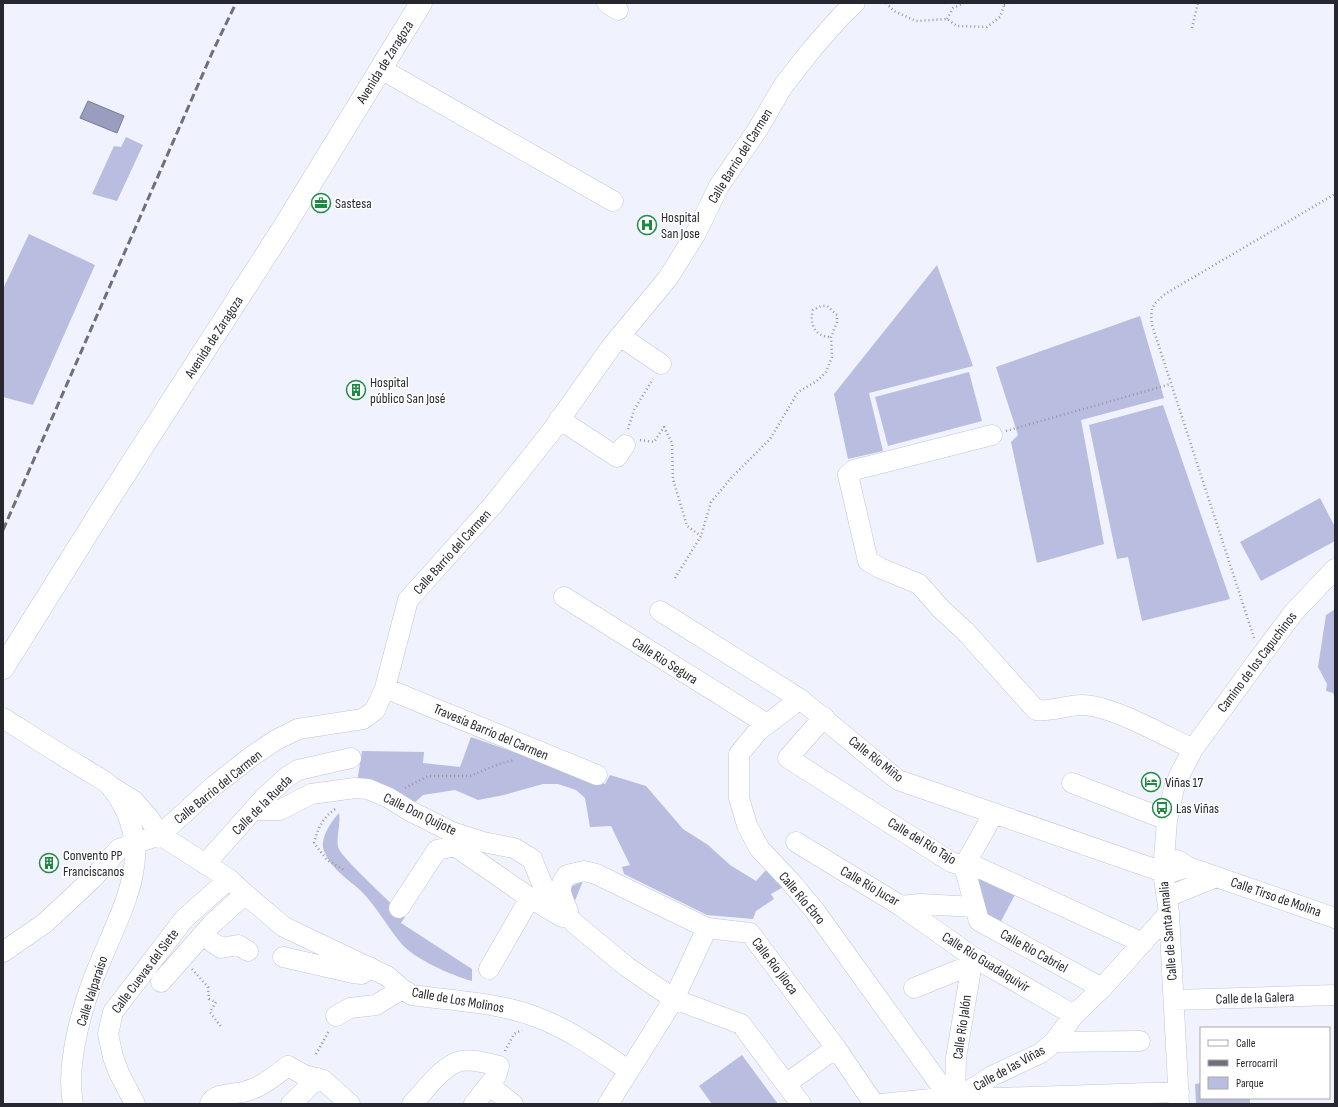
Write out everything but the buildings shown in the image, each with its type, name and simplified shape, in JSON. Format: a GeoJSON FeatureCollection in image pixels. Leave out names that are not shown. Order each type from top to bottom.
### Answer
{"type":"FeatureCollection","features":[{"type":"Feature","properties":{"kind":"main road","name":"Avenida de Zaragoza"},"geometry":{"type":"LineString","coordinates":[[3,668],[105,505],[284,227],[421,3]]}},
{"type":"Feature","properties":{"kind":"street","name":"Calle Barrio del Carmen"},"geometry":{"type":"LineString","coordinates":[[160,835],[216,785],[252,756],[276,740],[298,729],[363,719],[375,710],[385,688],[408,600],[493,505],[551,432],[559,418],[620,336],[668,278],[683,257],[719,186],[758,129],[784,86],[812,49],[855,3]]}},
{"type":"Feature","properties":{"kind":"street"},"geometry":{"type":"LineString","coordinates":[[381,69],[614,201]]}},
{"type":"Feature","properties":{"kind":"street"},"geometry":{"type":"LineString","coordinates":[[620,336],[661,364]]}},
{"type":"Feature","properties":{"kind":"street"},"geometry":{"type":"LineString","coordinates":[[559,418],[617,457],[625,446]]}},
{"type":"Feature","properties":{"kind":"street"},"geometry":{"type":"LineString","coordinates":[[992,435],[854,470],[848,475],[868,561],[880,568],[919,584],[941,609],[965,631],[1036,710],[1046,712],[1082,705],[1115,712],[1190,755]]}},
{"type":"Feature","properties":{"kind":"street","name":"Camino de los Capuchinos"},"geometry":{"type":"LineString","coordinates":[[1190,755],[1294,612],[1335,569]]}},
{"type":"Feature","properties":{"kind":"street","name":"Calle Rio Segura"},"geometry":{"type":"LineString","coordinates":[[564,597],[767,724]]}},
{"type":"Feature","properties":{"kind":"street","name":"Calle Río Miño"},"geometry":{"type":"LineString","coordinates":[[660,611],[800,699],[824,717],[898,780],[1163,872]]}},
{"type":"Feature","properties":{"kind":"street","name":"Travesía Barrio del Carmen"},"geometry":{"type":"LineString","coordinates":[[385,688],[597,775]]}},
{"type":"Feature","properties":{"kind":"street","name":"Calle Río Ebro"},"geometry":{"type":"LineString","coordinates":[[800,699],[758,731],[739,754],[739,798],[747,825],[759,848],[790,880],[815,911],[945,1099]]}},
{"type":"Feature","properties":{"kind":"street","name":"Calle del Río Tajo"},"geometry":{"type":"LineString","coordinates":[[824,717],[788,758],[951,862],[964,866],[975,866],[1143,943]]}},
{"type":"Feature","properties":{"kind":"street","name":"Calle Valparaíso"},"geometry":{"type":"LineString","coordinates":[[3,718],[134,801],[160,835]]}},
{"type":"Feature","properties":{"kind":"street","name":"Calle de Santa Amalia"},"geometry":{"type":"LineString","coordinates":[[1179,1098],[1168,905],[1163,872],[1167,820],[1174,788],[1190,755]]}},
{"type":"Feature","properties":{"kind":"street","name":"Calle de la Rueda"},"geometry":{"type":"LineString","coordinates":[[206,863],[256,810],[264,798],[287,776],[298,770],[351,758]]}},
{"type":"Feature","properties":{"kind":"street"},"geometry":{"type":"LineString","coordinates":[[1072,784],[1167,820]]}},
{"type":"Feature","properties":{"kind":"street","name":"Calle Valparaíso"},"geometry":{"type":"LineString","coordinates":[[73,1104],[71,1070],[83,1010],[100,960],[124,906],[132,882],[136,843],[126,813],[110,786]]}},
{"type":"Feature","properties":{"kind":"street","name":"Calle Don Quijote"},"geometry":{"type":"LineString","coordinates":[[256,810],[280,810],[311,794],[355,788],[368,789],[389,798],[410,811],[452,832],[483,842],[514,848],[532,859],[543,886],[574,923]]}},
{"type":"Feature","properties":{"kind":"street"},"geometry":{"type":"LineString","coordinates":[[964,866],[994,813]]}},
{"type":"Feature","properties":{"kind":"street"},"geometry":{"type":"LineString","coordinates":[[3,952],[45,923],[92,879],[104,864],[119,850],[160,835]]}},
{"type":"Feature","properties":{"kind":"street","name":"Calle de Los Molinos"},"geometry":{"type":"LineString","coordinates":[[160,835],[229,879],[284,927],[387,976],[402,989],[412,995],[507,1008],[536,1016],[576,1036],[628,1070]]}},
{"type":"Feature","properties":{"kind":"street","name":"Calle Río Jucar"},"geometry":{"type":"LineString","coordinates":[[796,842],[901,906],[920,904],[975,907]]}},
{"type":"Feature","properties":{"kind":"street","name":"Calle Don Quijote"},"geometry":{"type":"LineString","coordinates":[[399,908],[437,850],[455,846],[530,898],[574,923],[627,967],[674,998],[741,1024],[801,1104]]}},
{"type":"Feature","properties":{"kind":"street","name":"Calle Tirso de Molina"},"geometry":{"type":"LineString","coordinates":[[1164,851],[1188,867],[1335,918]]}},
{"type":"Feature","properties":{"kind":"street"},"geometry":{"type":"LineString","coordinates":[[104,864],[132,882]]}},
{"type":"Feature","properties":{"kind":"street","name":"Calle Río Cabriel"},"geometry":{"type":"LineString","coordinates":[[964,866],[979,921],[1102,988]]}},
{"type":"Feature","properties":{"kind":"street"},"geometry":{"type":"LineString","coordinates":[[1163,872],[1172,872],[1188,867]]}},
{"type":"Feature","properties":{"kind":"street","name":"Calle Río Jiloca"},"geometry":{"type":"LineString","coordinates":[[574,923],[560,892],[561,883],[567,875],[584,871],[596,874],[707,928],[750,933],[836,1048],[874,1104]]}},
{"type":"Feature","properties":{"kind":"street","name":"Calle Tirso de Molina"},"geometry":{"type":"LineString","coordinates":[[1168,905],[1216,877]]}},
{"type":"Feature","properties":{"kind":"street","name":"Calle Cuevas del Siete"},"geometry":{"type":"LineString","coordinates":[[134,1104],[113,1057],[108,1034],[113,1012],[184,919],[229,879]]}},
{"type":"Feature","properties":{"kind":"street"},"geometry":{"type":"LineString","coordinates":[[161,982],[212,924],[245,894]]}},
{"type":"Feature","properties":{"kind":"street"},"geometry":{"type":"LineString","coordinates":[[489,969],[530,898]]}},
{"type":"Feature","properties":{"kind":"street"},"geometry":{"type":"LineString","coordinates":[[1143,943],[1168,905]]}},
{"type":"Feature","properties":{"kind":"street","name":"Calle Río Guadalquivir"},"geometry":{"type":"LineString","coordinates":[[901,906],[972,961],[1074,1015]]}},
{"type":"Feature","properties":{"kind":"street"},"geometry":{"type":"LineString","coordinates":[[608,1104],[674,998],[707,928]]}},
{"type":"Feature","properties":{"kind":"street"},"geometry":{"type":"LineString","coordinates":[[202,935],[221,948],[238,945],[248,951]]}},
{"type":"Feature","properties":{"kind":"street","name":"Calle de las Viñas"},"geometry":{"type":"LineString","coordinates":[[881,1104],[945,1099],[1041,1053],[1054,1042],[1074,1015],[1102,988],[1143,943]]}},
{"type":"Feature","properties":{"kind":"street"},"geometry":{"type":"LineString","coordinates":[[283,957],[353,973],[362,974],[370,967]]}},
{"type":"Feature","properties":{"kind":"street"},"geometry":{"type":"LineString","coordinates":[[914,988],[972,961]]}},
{"type":"Feature","properties":{"kind":"street","name":"Calle Río Jalón"},"geometry":{"type":"LineString","coordinates":[[945,1099],[956,1058],[972,961]]}},
{"type":"Feature","properties":{"kind":"street"},"geometry":{"type":"LineString","coordinates":[[336,1016],[350,1008],[376,1005],[402,989]]}},
{"type":"Feature","properties":{"kind":"street","name":"Calle de la Galera"},"geometry":{"type":"LineString","coordinates":[[1174,1000],[1335,995]]}},
{"type":"Feature","properties":{"kind":"street"},"geometry":{"type":"LineString","coordinates":[[1054,1042],[1140,1041]]}},
{"type":"Feature","properties":{"kind":"street"},"geometry":{"type":"LineString","coordinates":[[786,1084],[836,1048]]}},
{"type":"Feature","properties":{"kind":"street"},"geometry":{"type":"LineString","coordinates":[[412,1104],[442,1073],[456,1062],[477,1062],[495,1076],[513,1104]]}},
{"type":"Feature","properties":{"kind":"street"},"geometry":{"type":"LineString","coordinates":[[211,1102],[218,1096],[257,1096],[288,1066],[304,1075],[318,1078],[350,1104]]}},
{"type":"Feature","properties":{"kind":"street"},"geometry":{"type":"LineString","coordinates":[[474,1104],[495,1076]]}},
{"type":"Feature","properties":{"kind":"street"},"geometry":{"type":"LineString","coordinates":[[292,1104],[318,1078]]}},
{"type":"Feature","properties":{"kind":"street"},"geometry":{"type":"LineString","coordinates":[[945,1099],[999,1101],[1179,1098]]}},
{"type":"Feature","properties":{"kind":"path"},"geometry":{"type":"LineString","coordinates":[[886,3],[894,11],[916,21],[947,19],[957,26],[987,27],[1000,17],[1003,4],[1008,3]]}},
{"type":"Feature","properties":{"kind":"path"},"geometry":{"type":"LineString","coordinates":[[947,19],[953,8],[964,3]]}},
{"type":"Feature","properties":{"kind":"path"},"geometry":{"type":"LineString","coordinates":[[1192,28],[1198,3]]}},
{"type":"Feature","properties":{"kind":"path"},"geometry":{"type":"LineString","coordinates":[[1254,640],[1152,325],[1150,313],[1154,303],[1164,294],[1335,194]]}},
{"type":"Feature","properties":{"kind":"path"},"geometry":{"type":"LineString","coordinates":[[675,578],[701,536],[711,502],[732,477],[770,439],[798,392],[817,382],[826,372],[832,357],[831,337],[837,322],[836,315],[827,306],[821,306],[813,310],[810,318],[813,329],[824,337],[831,337]]}},
{"type":"Feature","properties":{"kind":"path"},"geometry":{"type":"LineString","coordinates":[[625,446],[634,410],[661,364]]}},
{"type":"Feature","properties":{"kind":"path"},"geometry":{"type":"LineString","coordinates":[[992,435],[1171,384]]}},
{"type":"Feature","properties":{"kind":"path"},"geometry":{"type":"LineString","coordinates":[[625,446],[638,440],[654,442],[664,427],[672,443],[673,479],[687,526],[701,536]]}},
{"type":"Feature","properties":{"kind":"path"},"geometry":{"type":"LineString","coordinates":[[389,798],[395,792],[428,776],[470,776],[502,763],[521,759]]}},
{"type":"Feature","properties":{"kind":"path"},"geometry":{"type":"LineString","coordinates":[[338,806],[326,816],[319,826],[314,843],[327,860],[344,870]]}},
{"type":"Feature","properties":{"kind":"path"},"geometry":{"type":"LineString","coordinates":[[191,968],[208,987],[209,1000],[216,1002],[210,1012],[222,1028]]}},
{"type":"Feature","properties":{"kind":"path"},"geometry":{"type":"LineString","coordinates":[[316,1054],[322,1046],[336,1016]]}},
{"type":"Feature","properties":{"kind":"path"},"geometry":{"type":"LineString","coordinates":[[495,1076],[504,1056],[505,1047],[514,1034],[530,1028]]}},
{"type":"Feature","properties":{"kind":"green space"},"geometry":{"type":"Polygon","coordinates":[[[126,137],[143,145],[117,201],[92,194],[114,146],[121,147],[126,137]]]}},
{"type":"Feature","properties":{"kind":"green space"},"geometry":{"type":"Polygon","coordinates":[[[29,234],[95,265],[33,405],[3,397],[3,289],[29,234]]]}},
{"type":"Feature","properties":{"kind":"green space"},"geometry":{"type":"Polygon","coordinates":[[[937,265],[973,366],[869,393],[883,451],[848,459],[834,394],[937,265]]]}},
{"type":"Feature","properties":{"kind":"green space"},"geometry":{"type":"Polygon","coordinates":[[[1140,316],[1164,398],[1081,420],[1104,544],[1037,563],[1011,442],[1018,435],[996,367],[1140,316]]]}},
{"type":"Feature","properties":{"kind":"green space"},"geometry":{"type":"Polygon","coordinates":[[[969,372],[982,421],[888,446],[875,397],[969,372]]]}},
{"type":"Feature","properties":{"kind":"green space"},"geometry":{"type":"Polygon","coordinates":[[[1163,405],[1230,599],[1142,621],[1128,557],[1117,559],[1089,425],[1163,405]]]}},
{"type":"Feature","properties":{"kind":"green space"},"geometry":{"type":"Polygon","coordinates":[[[1320,498],[1335,527],[1335,541],[1261,581],[1240,542],[1320,498]]]}},
{"type":"Feature","properties":{"kind":"green space"},"geometry":{"type":"Polygon","coordinates":[[[1335,609],[1335,697],[1333,693],[1326,691],[1327,684],[1318,667],[1326,615],[1335,609]]]}},
{"type":"Feature","properties":{"kind":"green space"},"geometry":{"type":"Polygon","coordinates":[[[471,737],[605,784],[610,775],[646,786],[683,829],[708,845],[730,865],[756,881],[768,868],[785,886],[771,894],[774,899],[756,911],[753,919],[707,915],[624,874],[622,867],[630,865],[611,826],[590,827],[585,798],[576,790],[558,784],[543,784],[504,795],[478,800],[455,790],[423,795],[412,805],[357,782],[362,751],[424,752],[423,763],[460,767],[471,737]]]}},
{"type":"Feature","properties":{"kind":"green space"},"geometry":{"type":"Polygon","coordinates":[[[339,813],[338,847],[341,853],[357,871],[405,917],[401,923],[472,969],[472,981],[433,966],[406,948],[361,891],[340,873],[327,858],[323,846],[324,836],[329,826],[339,813]]]}},
{"type":"Feature","properties":{"kind":"green space"},"geometry":{"type":"Polygon","coordinates":[[[980,874],[1017,891],[1000,923],[984,914],[976,878],[980,874]]]}},
{"type":"Feature","properties":{"kind":"green space"},"geometry":{"type":"Polygon","coordinates":[[[583,881],[574,903],[570,892],[572,886],[583,881]]]}},
{"type":"Feature","properties":{"kind":"green space"},"geometry":{"type":"Polygon","coordinates":[[[742,1055],[778,1104],[712,1104],[699,1086],[742,1055]]]}},
{"type":"Feature","properties":{"kind":"green space"},"geometry":{"type":"Polygon","coordinates":[[[1200,1083],[1200,1099],[1250,1099],[1250,1104],[1196,1104],[1195,1084],[1200,1083]]]}},
{"type":"Feature","properties":{"kind":"shaded area"},"geometry":{"type":"Polygon","coordinates":[[[88,101],[124,116],[117,133],[80,118],[88,101]]]}},
{"type":"Feature","properties":{"kind":"railway"},"geometry":{"type":"LineString","coordinates":[[3,530],[212,53],[236,3]]}},
{"type":"Feature","properties":{"kind":"place","name":"Sastesa"},"geometry":{"type":"Point","coordinates":[321,203]}},
{"type":"Feature","properties":{"kind":"place","name":"Hospital San Jose"},"geometry":{"type":"Point","coordinates":[647,225]}},
{"type":"Feature","properties":{"kind":"place","name":"Hospital público San José"},"geometry":{"type":"Point","coordinates":[356,390]}},
{"type":"Feature","properties":{"kind":"place","name":"Viñas 17"},"geometry":{"type":"Point","coordinates":[1151,782]}},
{"type":"Feature","properties":{"kind":"place","name":"Las Viñas"},"geometry":{"type":"Point","coordinates":[1162,808]}},
{"type":"Feature","properties":{"kind":"place","name":"Convento PP Franciscanos"},"geometry":{"type":"Point","coordinates":[49,863]}}]}
